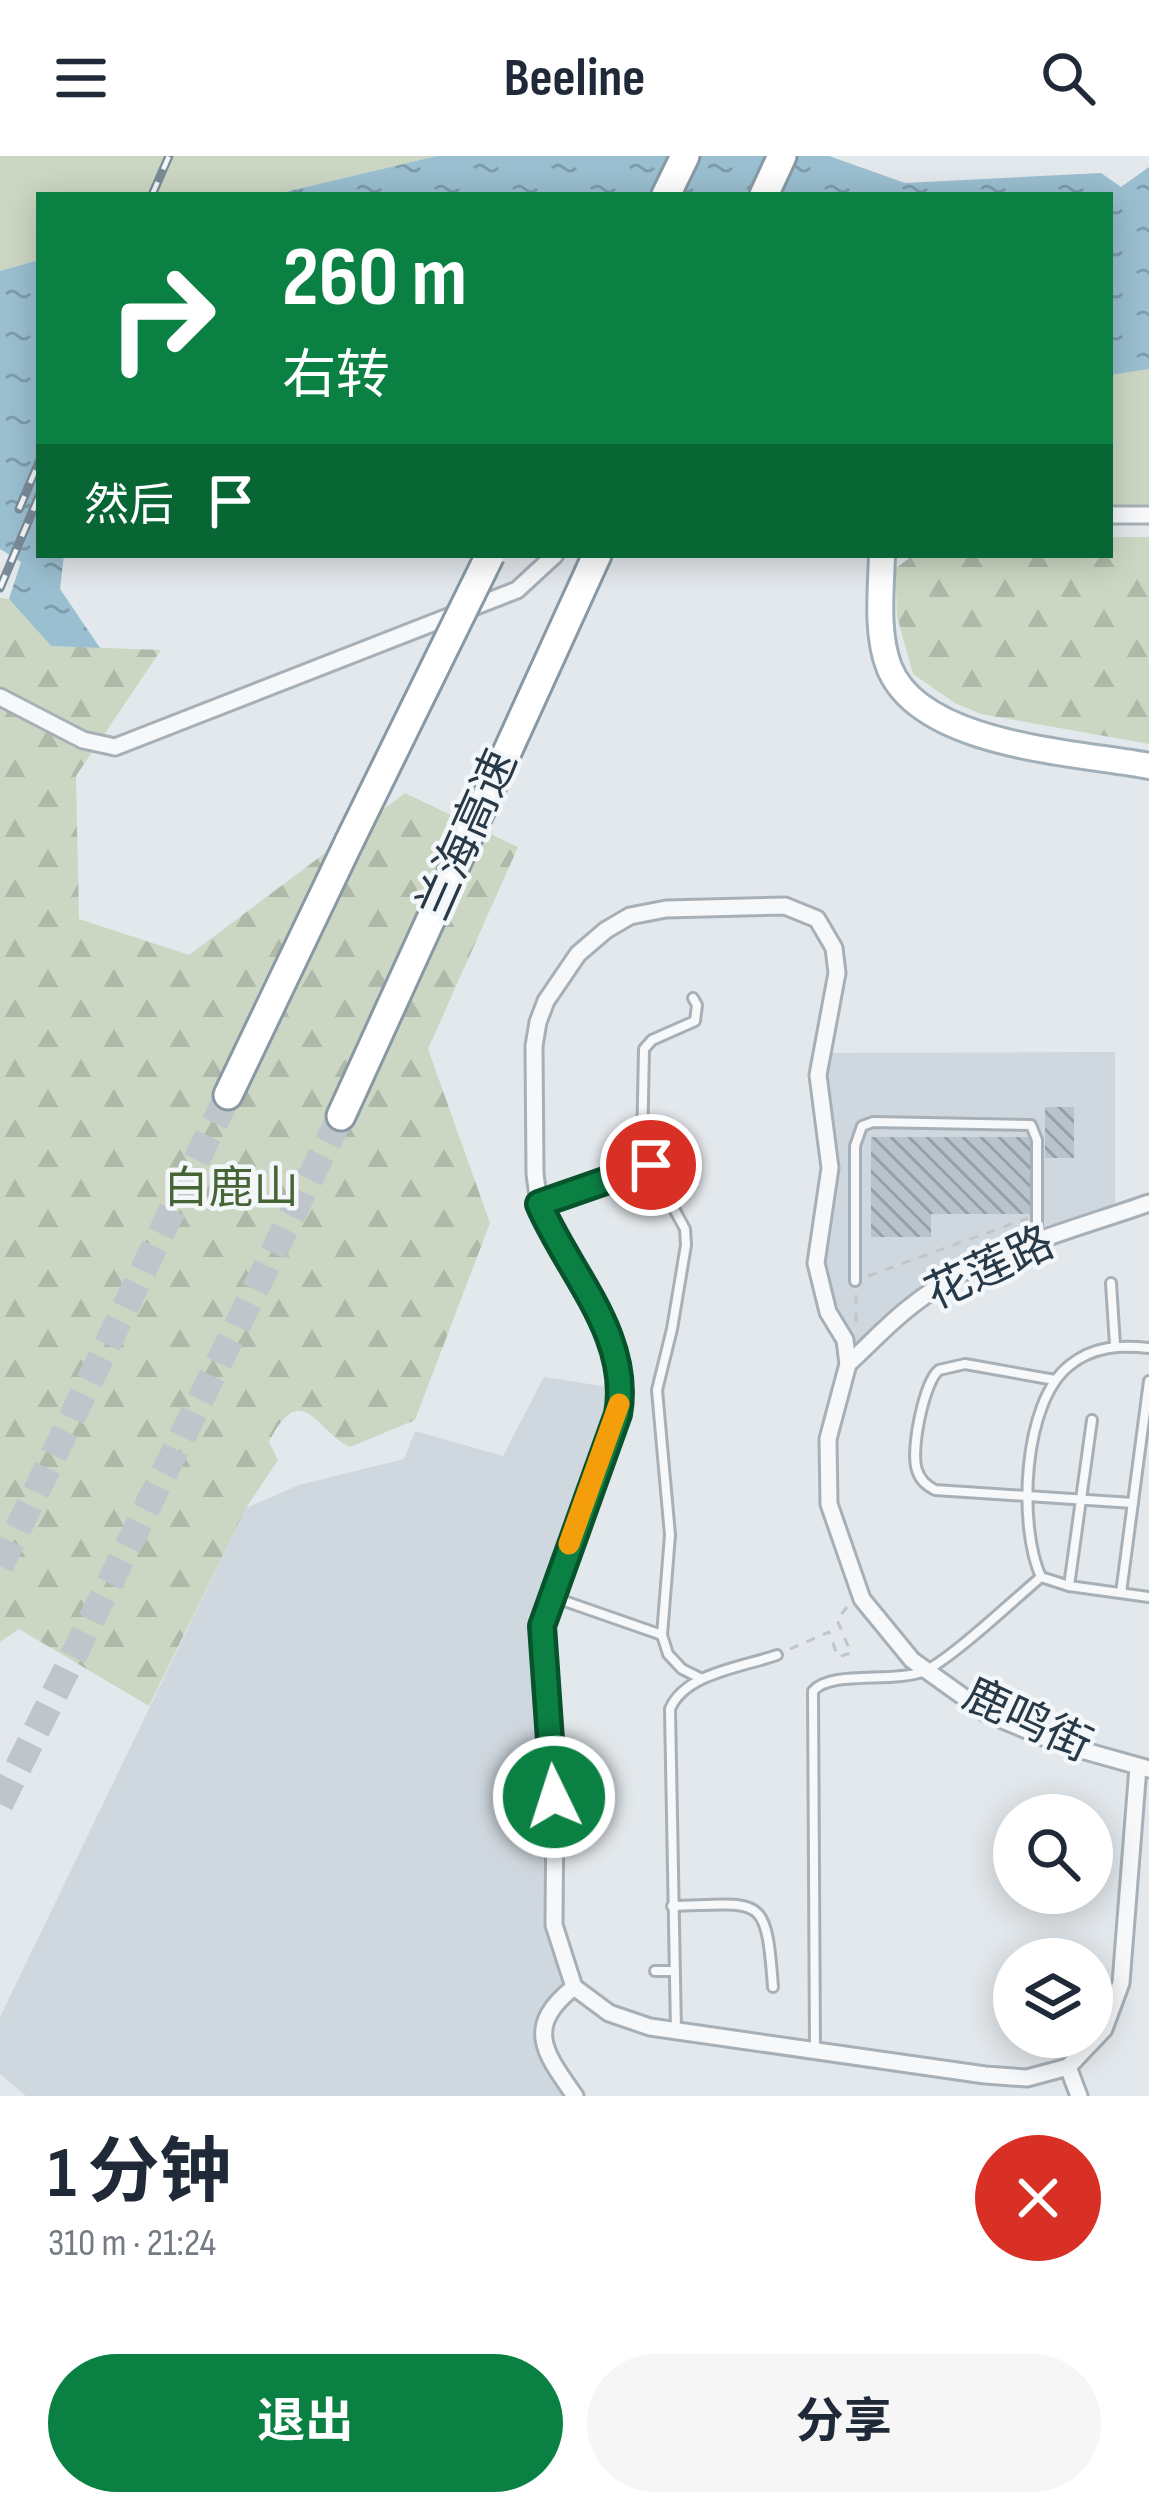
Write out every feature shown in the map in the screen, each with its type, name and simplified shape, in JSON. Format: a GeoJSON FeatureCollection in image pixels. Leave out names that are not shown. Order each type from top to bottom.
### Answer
{"type":"FeatureCollection","features":[{"type":"Feature","properties":{"kind":"highway"},"geometry":{"type":"LineString","coordinates":[[668,192],[686,156]]}},
{"type":"Feature","properties":{"kind":"highway"},"geometry":{"type":"LineString","coordinates":[[765,192],[782,156]]}},
{"type":"Feature","properties":{"kind":"highway"},"geometry":{"type":"LineString","coordinates":[[228,1095],[489,558]]}},
{"type":"Feature","properties":{"kind":"highway","name":"兰海高速"},"geometry":{"type":"LineString","coordinates":[[341,1116],[596,558]]}},
{"type":"Feature","properties":{"kind":"main road"},"geometry":{"type":"LineString","coordinates":[[882,558],[881,629],[887,662],[899,688],[928,714],[971,734],[1149,766]]}},
{"type":"Feature","properties":{"kind":"street"},"geometry":{"type":"LineString","coordinates":[[1113,515],[1149,515]]}},
{"type":"Feature","properties":{"kind":"street"},"geometry":{"type":"LineString","coordinates":[[0,698],[83,740],[116,747],[517,590],[552,558]]}},
{"type":"Feature","properties":{"kind":"street"},"geometry":{"type":"LineString","coordinates":[[862,1599],[829,1504],[828,1439],[848,1364],[845,1340],[828,1312],[816,1263],[830,1168],[818,1075],[837,973],[835,948],[817,919],[784,906],[666,909],[631,916],[606,929],[578,954],[546,1001],[534,1046],[539,1204],[608,1333],[619,1362],[622,1389],[618,1414],[550,1596],[541,1649],[554,1783],[554,1925],[574,1988],[609,2013],[650,2027],[985,2075],[1027,2078],[1068,2067],[1104,2029],[1121,1983],[1143,1768]]}},
{"type":"Feature","properties":{"kind":"street","name":"花莲路"},"geometry":{"type":"LineString","coordinates":[[848,1364],[912,1305],[957,1277],[1037,1242],[1149,1203]]}},
{"type":"Feature","properties":{"kind":"street","name":"鹿鸣街"},"geometry":{"type":"LineString","coordinates":[[862,1599],[912,1660],[986,1713],[1060,1744],[1143,1768]]}},
{"type":"Feature","properties":{"kind":"street"},"geometry":{"type":"LineString","coordinates":[[574,1988],[552,2005],[542,2033],[548,2058],[575,2096]]}},
{"type":"Feature","properties":{"kind":"street"},"geometry":{"type":"LineString","coordinates":[[1068,2067],[1079,2096]]}},
{"type":"Feature","properties":{"kind":"lane"},"geometry":{"type":"LineString","coordinates":[[693,998],[695,1021],[644,1048],[640,1139],[680,1216],[686,1245],[657,1390],[670,1535],[662,1635],[668,1654],[700,1678]]}},
{"type":"Feature","properties":{"kind":"lane"},"geometry":{"type":"LineString","coordinates":[[855,1281],[855,1146],[862,1126],[873,1122],[1031,1125],[1037,1140],[1037,1242]]}},
{"type":"Feature","properties":{"kind":"lane"},"geometry":{"type":"LineString","coordinates":[[539,1204],[651,1165]]}},
{"type":"Feature","properties":{"kind":"lane"},"geometry":{"type":"LineString","coordinates":[[1111,1282],[1115,1345]]}},
{"type":"Feature","properties":{"kind":"lane"},"geometry":{"type":"LineString","coordinates":[[1149,1348],[1115,1345],[1070,1364],[1055,1380],[1034,1433],[1028,1496],[1032,1557],[1041,1577],[1069,1586],[1149,1597]]}},
{"type":"Feature","properties":{"kind":"lane"},"geometry":{"type":"LineString","coordinates":[[1055,1380],[952,1365],[931,1376],[914,1458],[925,1484],[935,1490],[1133,1502]]}},
{"type":"Feature","properties":{"kind":"lane"},"geometry":{"type":"LineString","coordinates":[[1121,1593],[1149,1381]]}},
{"type":"Feature","properties":{"kind":"lane"},"geometry":{"type":"LineString","coordinates":[[1069,1586],[1092,1420]]}},
{"type":"Feature","properties":{"kind":"lane"},"geometry":{"type":"LineString","coordinates":[[814,2051],[813,1691],[834,1679],[888,1680],[928,1671],[1041,1577]]}},
{"type":"Feature","properties":{"kind":"lane"},"geometry":{"type":"LineString","coordinates":[[550,1596],[662,1635]]}},
{"type":"Feature","properties":{"kind":"lane"},"geometry":{"type":"LineString","coordinates":[[676,2031],[670,1708],[677,1693],[700,1678],[777,1655]]}},
{"type":"Feature","properties":{"kind":"lane"},"geometry":{"type":"LineString","coordinates":[[672,1906],[752,1908],[768,1929],[772,1987]]}},
{"type":"Feature","properties":{"kind":"lane"},"geometry":{"type":"LineString","coordinates":[[655,1971],[673,1971]]}},
{"type":"Feature","properties":{"kind":"path"},"geometry":{"type":"LineString","coordinates":[[848,1364],[856,1339],[855,1281],[1021,1218],[1033,1218],[1037,1204]]}},
{"type":"Feature","properties":{"kind":"path"},"geometry":{"type":"LineString","coordinates":[[777,1655],[829,1632],[838,1657],[851,1653],[837,1620],[862,1599]]}},
{"type":"Feature","properties":{"kind":"shaded area"},"geometry":{"type":"Polygon","coordinates":[[[1115,1052],[1115,1215],[957,1277],[848,1364],[818,1282],[829,1196],[821,1053],[1115,1052]]]}},
{"type":"Feature","properties":{"kind":"shaded area"},"geometry":{"type":"Polygon","coordinates":[[[544,1377],[622,1389],[542,1626],[554,1925],[574,1987],[542,2034],[575,2096],[26,2096],[0,2074],[0,2017],[246,1508],[299,1485],[404,1459],[415,1431],[503,1456],[544,1377]]]}},
{"type":"Feature","properties":{"kind":"green space"},"geometry":{"type":"Polygon","coordinates":[[[0,156],[437,156],[285,192],[36,192],[36,261],[0,271],[0,156]]]}},
{"type":"Feature","properties":{"kind":"green space"},"geometry":{"type":"Polygon","coordinates":[[[1149,369],[1149,515],[1113,515],[1113,375],[1149,369]]]}},
{"type":"Feature","properties":{"kind":"green space"},"geometry":{"type":"Polygon","coordinates":[[[1149,537],[1149,744],[981,714],[955,703],[913,674],[897,616],[895,569],[909,558],[1113,558],[1113,538],[1149,537]]]}},
{"type":"Feature","properties":{"kind":"green space","name":"白鹿山"},"geometry":{"type":"Polygon","coordinates":[[[0,598],[9,599],[51,646],[161,650],[76,776],[79,919],[189,955],[405,793],[518,847],[428,1049],[490,1223],[415,1420],[350,1447],[310,1414],[291,1413],[281,1423],[269,1442],[278,1460],[246,1508],[149,1706],[19,1629],[0,1642],[0,598]]]}},
{"type":"Feature","properties":{"kind":"water"},"geometry":{"type":"Polygon","coordinates":[[[437,156],[829,156],[905,183],[1101,173],[1121,187],[1149,167],[1149,369],[1113,375],[1113,192],[285,192],[437,156]]]}},
{"type":"Feature","properties":{"kind":"water"},"geometry":{"type":"Polygon","coordinates":[[[36,261],[36,558],[64,558],[60,589],[100,648],[51,646],[9,599],[21,562],[0,549],[0,271],[36,261]]]}},
{"type":"Feature","properties":{"kind":"building"},"geometry":{"type":"Polygon","coordinates":[[[1045,1107],[1074,1107],[1074,1158],[1045,1158],[1045,1107]]]}},
{"type":"Feature","properties":{"kind":"building"},"geometry":{"type":"Polygon","coordinates":[[[871,1137],[1031,1137],[1031,1214],[931,1214],[931,1237],[871,1237],[871,1137]]]}},
{"type":"Feature","properties":{"kind":"tunnel"},"geometry":{"type":"LineString","coordinates":[[0,1566],[228,1095]]}},
{"type":"Feature","properties":{"kind":"tunnel"},"geometry":{"type":"LineString","coordinates":[[0,1804],[341,1116]]}},
{"type":"Feature","properties":{"kind":"railway"},"geometry":{"type":"LineString","coordinates":[[153,192],[169,156]]}},
{"type":"Feature","properties":{"kind":"railway"},"geometry":{"type":"LineString","coordinates":[[19,509],[36,469]]}},
{"type":"Feature","properties":{"kind":"railway"},"geometry":{"type":"LineString","coordinates":[[0,588],[36,503]]}},
{"type":"Feature","properties":{"kind":"slow traffic"},"geometry":{"type":"LineString","coordinates":[[569,1544],[619,1404]]}},
{"type":"Feature","properties":{"kind":"route"},"geometry":{"type":"LineString","coordinates":[[554,1797],[542,1626],[618,1414],[622,1389],[619,1362],[608,1333],[539,1204],[651,1165]]}}]}
